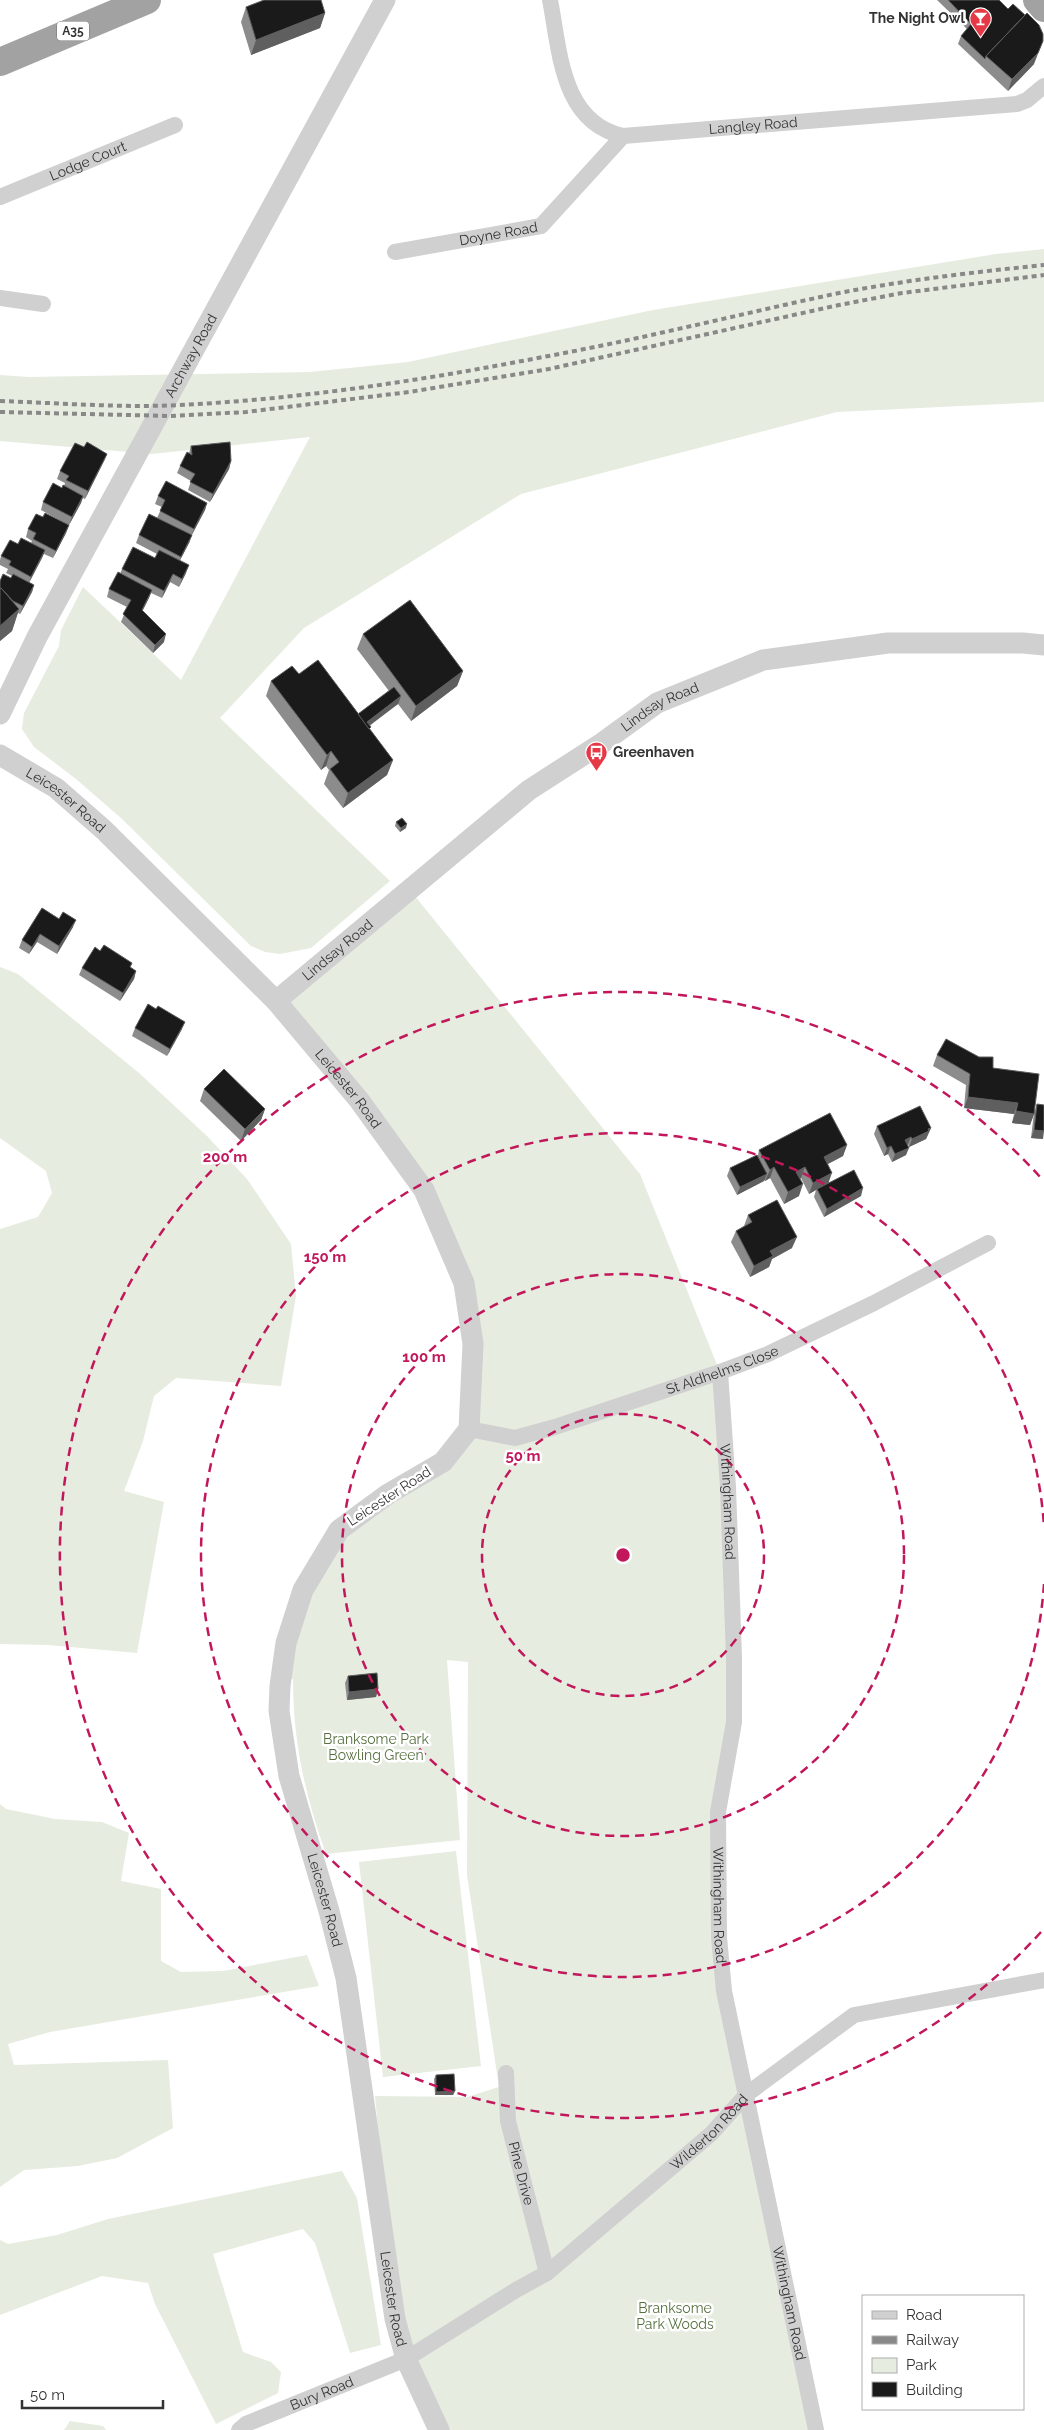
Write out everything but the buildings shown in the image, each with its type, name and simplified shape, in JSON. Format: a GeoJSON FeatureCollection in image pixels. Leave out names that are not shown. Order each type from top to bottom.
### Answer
{"type":"FeatureCollection","features":[{"type":"Feature","properties":{"kind":"highway","name":"A35"},"geometry":{"type":"LineString","coordinates":[[0,62],[147,0]]}},
{"type":"Feature","properties":{"kind":"highway"},"geometry":{"type":"LineString","coordinates":[[1037,0],[1044,8]]}},
{"type":"Feature","properties":{"kind":"street","name":"Archway Road"},"geometry":{"type":"LineString","coordinates":[[0,714],[9,682],[385,0]]}},
{"type":"Feature","properties":{"kind":"street","name":"Langley Road"},"geometry":{"type":"LineString","coordinates":[[550,0],[568,88],[580,108],[596,125],[609,133],[623,136],[1017,104],[1028,100],[1044,86]]}},
{"type":"Feature","properties":{"kind":"street","name":"Lodge Court"},"geometry":{"type":"LineString","coordinates":[[0,197],[175,125]]}},
{"type":"Feature","properties":{"kind":"street","name":"Doyne Road"},"geometry":{"type":"LineString","coordinates":[[395,252],[541,226],[623,136]]}},
{"type":"Feature","properties":{"kind":"street"},"geometry":{"type":"LineString","coordinates":[[0,298],[43,304]]}},
{"type":"Feature","properties":{"kind":"street","name":"Lindsay Road"},"geometry":{"type":"LineString","coordinates":[[276,1001],[529,790],[602,743],[657,703],[763,660],[888,643],[1023,643],[1044,645]]}},
{"type":"Feature","properties":{"kind":"street","name":"Leicester Road"},"geometry":{"type":"LineString","coordinates":[[0,755],[56,788],[104,830],[276,1001],[359,1100],[424,1190],[464,1283],[473,1344],[469,1429],[443,1462],[388,1494],[339,1530],[303,1590],[286,1644],[280,1686],[279,1711],[288,1776],[329,1911],[346,1978],[395,2319],[406,2359],[439,2430]]}},
{"type":"Feature","properties":{"kind":"street","name":"St Aldhelms Close"},"geometry":{"type":"LineString","coordinates":[[469,1429],[514,1438],[555,1427],[720,1372],[777,1350],[963,1260],[988,1243]]}},
{"type":"Feature","properties":{"kind":"street","name":"Withingham Road"},"geometry":{"type":"LineString","coordinates":[[720,1372],[728,1487],[734,1722],[718,1812],[719,1937],[724,1991],[816,2430]]}},
{"type":"Feature","properties":{"kind":"street","name":"Wilderton Road"},"geometry":{"type":"LineString","coordinates":[[406,2359],[516,2290],[547,2273],[711,2134],[747,2094],[854,2015],[1044,1980]]}},
{"type":"Feature","properties":{"kind":"street","name":"Pine Drive"},"geometry":{"type":"LineString","coordinates":[[506,2073],[508,2121],[547,2273]]}},
{"type":"Feature","properties":{"kind":"street","name":"Bury Road"},"geometry":{"type":"LineString","coordinates":[[239,2430],[246,2424],[406,2359]]}},
{"type":"Feature","properties":{"kind":"green space"},"geometry":{"type":"Polygon","coordinates":[[[1044,249],[1044,402],[837,412],[521,494],[304,628],[220,718],[390,881],[311,948],[280,954],[265,952],[251,946],[122,819],[76,779],[34,747],[22,729],[24,713],[59,646],[61,630],[83,587],[181,680],[310,437],[152,454],[0,441],[0,375],[29,377],[310,372],[408,362],[653,310],[996,254],[1044,249]]]}},
{"type":"Feature","properties":{"kind":"green space"},"geometry":{"type":"Polygon","coordinates":[[[410,890],[640,1174],[720,1372],[734,1658],[718,1812],[719,1937],[816,2430],[439,2430],[395,2319],[375,2096],[467,2097],[499,2087],[467,1875],[468,1662],[447,1660],[460,1840],[326,1854],[312,1811],[302,1768],[295,1725],[293,1679],[281,1680],[286,1643],[339,1530],[469,1429],[473,1344],[424,1190],[276,1001],[410,890]]]}},
{"type":"Feature","properties":{"kind":"green space"},"geometry":{"type":"Polygon","coordinates":[[[0,967],[18,974],[139,1073],[207,1136],[247,1179],[291,1244],[296,1296],[281,1386],[176,1378],[154,1396],[143,1441],[124,1491],[164,1502],[137,1653],[48,1645],[0,1644],[0,1229],[38,1217],[52,1193],[46,1171],[0,1138],[0,967]]]}},
{"type":"Feature","properties":{"kind":"green space"},"geometry":{"type":"Polygon","coordinates":[[[0,1804],[6,1809],[55,1819],[102,1822],[129,1833],[121,1881],[161,1889],[161,1961],[181,1972],[223,1971],[307,1955],[319,1986],[50,2032],[8,2044],[14,2065],[168,2060],[173,2128],[117,2158],[78,2166],[24,2170],[0,2187],[0,1804]]]}},
{"type":"Feature","properties":{"kind":"green space"},"geometry":{"type":"Polygon","coordinates":[[[456,1851],[481,2066],[383,2077],[359,1862],[456,1851]]]}},
{"type":"Feature","properties":{"kind":"green space"},"geometry":{"type":"Polygon","coordinates":[[[342,2171],[357,2198],[381,2345],[350,2353],[315,2243],[303,2229],[213,2254],[243,2352],[271,2362],[281,2372],[278,2393],[216,2424],[155,2304],[148,2283],[102,2276],[0,2315],[0,2240],[8,2244],[57,2235],[108,2219],[342,2171]]]}},
{"type":"Feature","properties":{"kind":"green space"},"geometry":{"type":"Polygon","coordinates":[[[70,2421],[103,2426],[106,2430],[64,2430],[70,2421]]]}},
{"type":"Feature","properties":{"kind":"railway"},"geometry":{"type":"LineString","coordinates":[[0,401],[158,406],[226,402],[317,393],[453,373],[580,350],[865,288],[992,270],[1044,265]]}},
{"type":"Feature","properties":{"kind":"railway"},"geometry":{"type":"LineString","coordinates":[[0,412],[171,416],[246,412],[409,392],[549,369],[839,305],[902,293],[1044,275]]}},
{"type":"Feature","properties":{"kind":"place","name":"The Night Owl"},"geometry":{"type":"Point","coordinates":[981,37]}},
{"type":"Feature","properties":{"kind":"place","name":"Greenhaven"},"geometry":{"type":"Point","coordinates":[597,771]}},
{"type":"Feature","properties":{"kind":"park label","name":"Branksome Park Bowling Green"},"geometry":{"type":"Point","coordinates":[376,1748]}},
{"type":"Feature","properties":{"kind":"park label","name":"Branksome Park Woods"},"geometry":{"type":"Point","coordinates":[675,2316]}}]}
